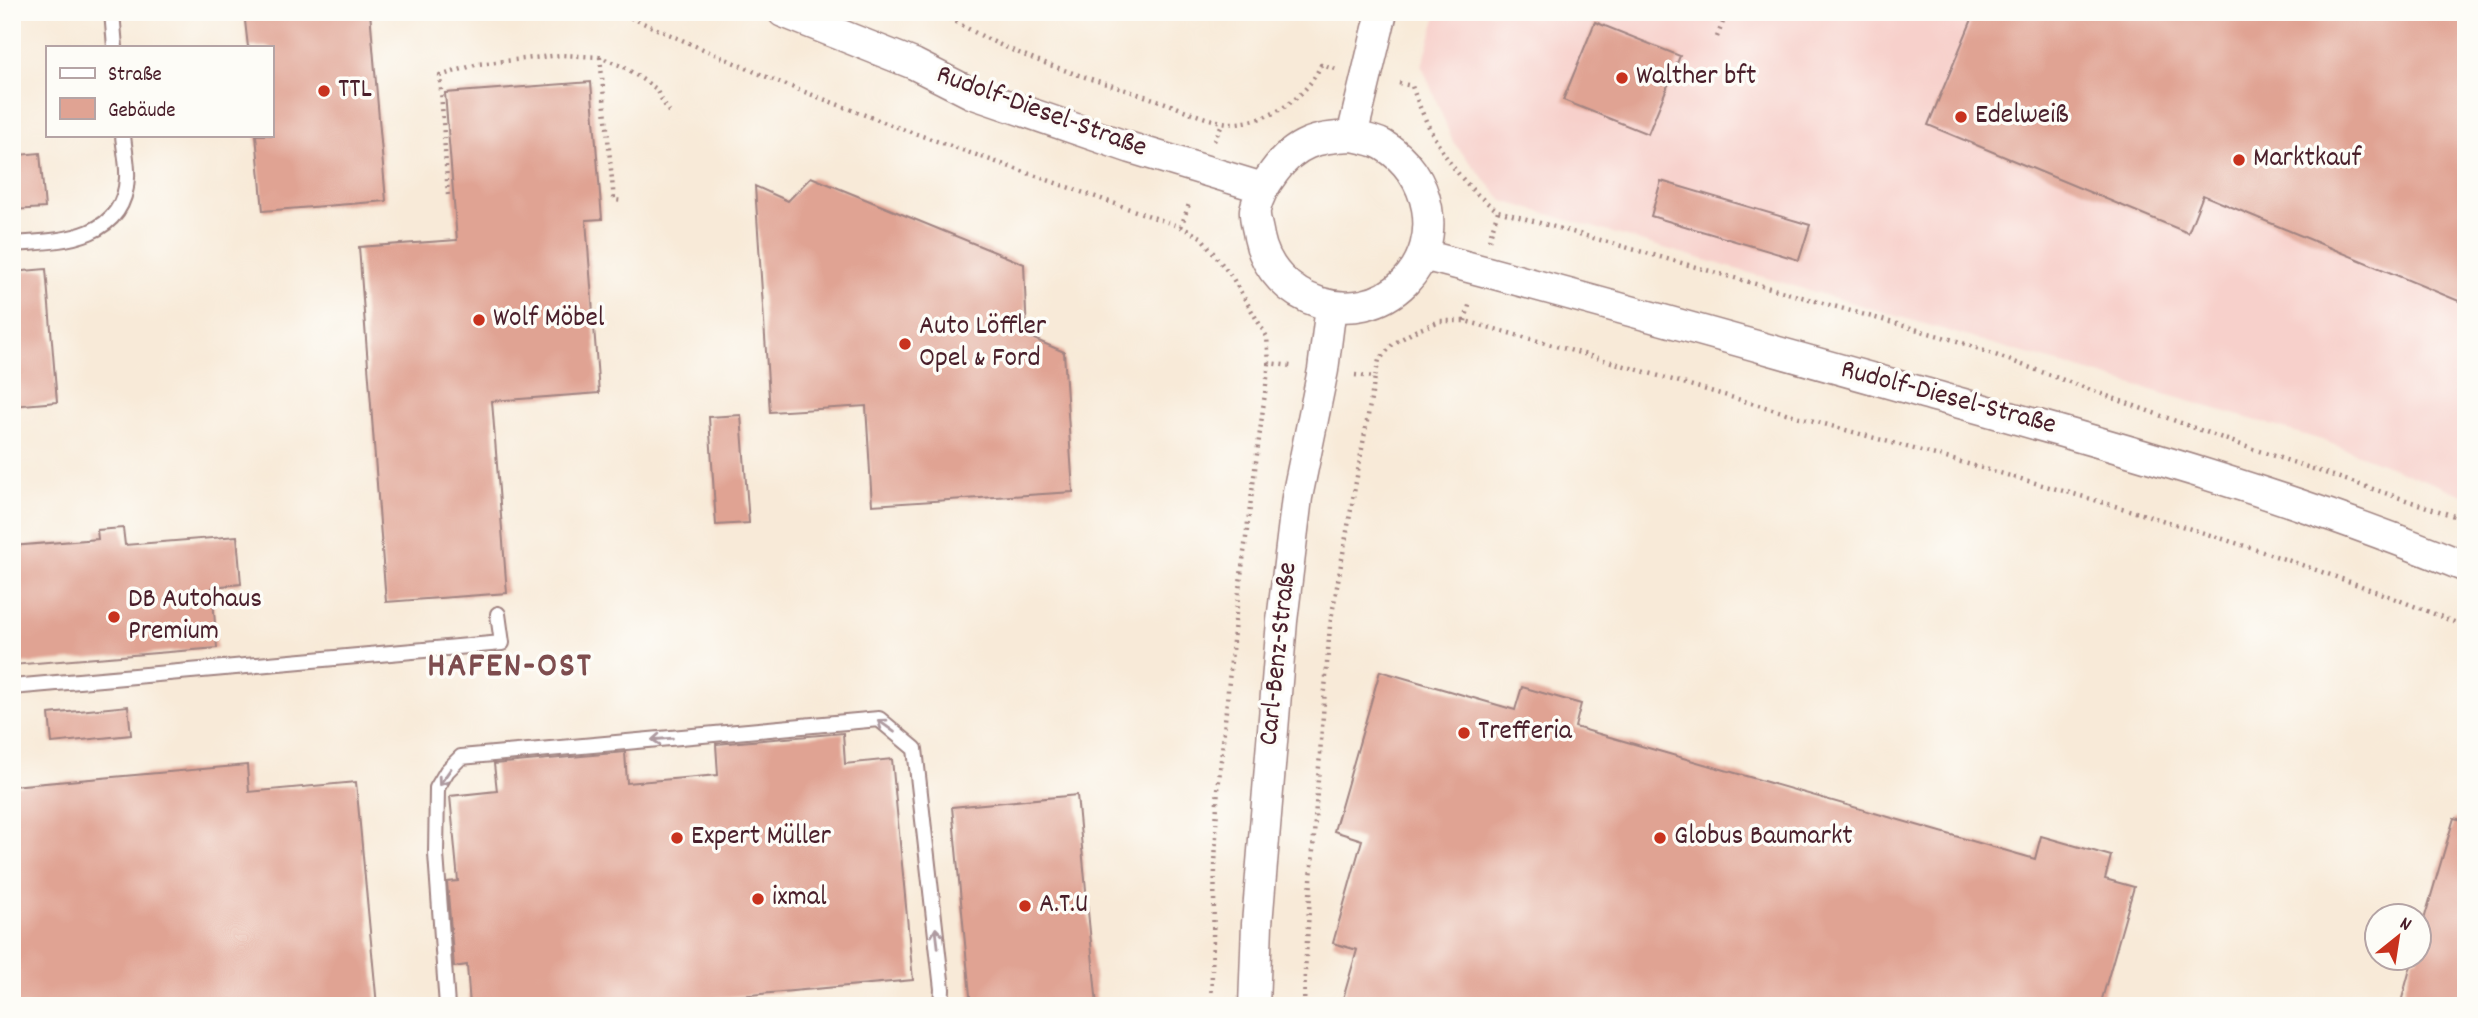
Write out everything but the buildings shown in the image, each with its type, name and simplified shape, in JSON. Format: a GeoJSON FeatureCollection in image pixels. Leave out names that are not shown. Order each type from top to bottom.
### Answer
{"type":"FeatureCollection","features":[{"type":"Feature","properties":{"kind":"street","name":"Rudolf-Diesel-Straße"},"geometry":{"type":"LineString","coordinates":[[783,12],[914,64],[971,93],[1142,152],[1263,188]]}},
{"type":"Feature","properties":{"kind":"street"},"geometry":{"type":"LineString","coordinates":[[1352,136],[1382,12]]}},
{"type":"Feature","properties":{"kind":"street"},"geometry":{"type":"LineString","coordinates":[[1352,136],[1381,144],[1409,165],[1425,194],[1430,220],[1423,255],[1405,281],[1386,296],[1360,306],[1331,306],[1306,299],[1276,274],[1261,245],[1254,213],[1263,188],[1284,158],[1305,144],[1326,137],[1352,136]]}},
{"type":"Feature","properties":{"kind":"street","name":"Rudolf-Diesel-Straße"},"geometry":{"type":"LineString","coordinates":[[1423,255],[1657,317],[2135,451],[2310,508],[2466,567]]}},
{"type":"Feature","properties":{"kind":"street","name":"Carl-Benz-Straße"},"geometry":{"type":"LineString","coordinates":[[1254,1006],[1257,924],[1282,621],[1297,497],[1323,370],[1331,306]]}},
{"type":"Feature","properties":{"kind":"lane"},"geometry":{"type":"LineString","coordinates":[[112,12],[115,46]]}},
{"type":"Feature","properties":{"kind":"lane"},"geometry":{"type":"LineString","coordinates":[[12,244],[66,240],[93,232],[105,224],[118,209],[124,194],[127,178],[123,136]]}},
{"type":"Feature","properties":{"kind":"lane"},"geometry":{"type":"LineString","coordinates":[[12,687],[502,643],[498,614]]}},
{"type":"Feature","properties":{"kind":"lane"},"geometry":{"type":"LineString","coordinates":[[447,1006],[436,854],[437,788],[447,771],[461,757],[879,719],[915,749],[942,989],[941,1006]]}},
{"type":"Feature","properties":{"kind":"path"},"geometry":{"type":"LineString","coordinates":[[618,12],[776,81],[866,116],[1181,227],[1201,237],[1231,277],[1267,337],[1269,363],[1236,621],[1217,800],[1211,1006]]}},
{"type":"Feature","properties":{"kind":"path"},"geometry":{"type":"LineString","coordinates":[[937,12],[995,43],[1041,61],[1223,122],[1255,120],[1278,111],[1300,96],[1313,82],[1321,65],[1412,86],[1422,114],[1454,169],[1479,198],[1498,211],[1957,341],[2244,446],[2466,520]]}},
{"type":"Feature","properties":{"kind":"path"},"geometry":{"type":"LineString","coordinates":[[1717,37],[1727,12]]}},
{"type":"Feature","properties":{"kind":"path"},"geometry":{"type":"LineString","coordinates":[[448,194],[440,76],[478,64],[561,55],[600,57],[624,66],[655,88],[669,111]]}},
{"type":"Feature","properties":{"kind":"path"},"geometry":{"type":"LineString","coordinates":[[600,57],[614,200],[622,201]]}},
{"type":"Feature","properties":{"kind":"path"},"geometry":{"type":"LineString","coordinates":[[1304,1006],[1304,971],[1330,625],[1375,377],[1379,360],[1393,344],[1440,321],[1465,321],[2120,507],[2246,547],[2466,627]]}},
{"type":"Feature","properties":{"kind":"path"},"geometry":{"type":"LineString","coordinates":[[1269,363],[1375,377]]}},
{"type":"Feature","properties":{"kind":"shaded area"},"geometry":{"type":"Polygon","coordinates":[[[1438,12],[2466,12],[2466,496],[2322,440],[1503,201],[1453,142],[1422,66],[1438,12]]]}},
{"type":"Feature","properties":{"kind":"place","name":"Walther bft"},"geometry":{"type":"Point","coordinates":[1622,78]}},
{"type":"Feature","properties":{"kind":"place","name":"TTL"},"geometry":{"type":"Point","coordinates":[324,91]}},
{"type":"Feature","properties":{"kind":"place","name":"Edelweiß"},"geometry":{"type":"Point","coordinates":[1961,117]}},
{"type":"Feature","properties":{"kind":"place","name":"Marktkauf"},"geometry":{"type":"Point","coordinates":[2239,160]}},
{"type":"Feature","properties":{"kind":"place","name":"Wolf Möbel"},"geometry":{"type":"Point","coordinates":[479,320]}},
{"type":"Feature","properties":{"kind":"place","name":"Auto Löffler Opel & Ford"},"geometry":{"type":"Point","coordinates":[905,344]}},
{"type":"Feature","properties":{"kind":"place","name":"DB Autohaus Premium"},"geometry":{"type":"Point","coordinates":[114,617]}},
{"type":"Feature","properties":{"kind":"place","name":"Trefferia"},"geometry":{"type":"Point","coordinates":[1464,733]}},
{"type":"Feature","properties":{"kind":"place","name":"Expert Müller"},"geometry":{"type":"Point","coordinates":[677,838]}},
{"type":"Feature","properties":{"kind":"place","name":"Globus Baumarkt"},"geometry":{"type":"Point","coordinates":[1660,838]}},
{"type":"Feature","properties":{"kind":"place","name":"ixmal"},"geometry":{"type":"Point","coordinates":[758,899]}},
{"type":"Feature","properties":{"kind":"place","name":"A.T.U"},"geometry":{"type":"Point","coordinates":[1025,906]}},
{"type":"Feature","properties":{"kind":"district","name":"HAFEN-OST"},"geometry":{"type":"Point","coordinates":[510,668]}}]}
